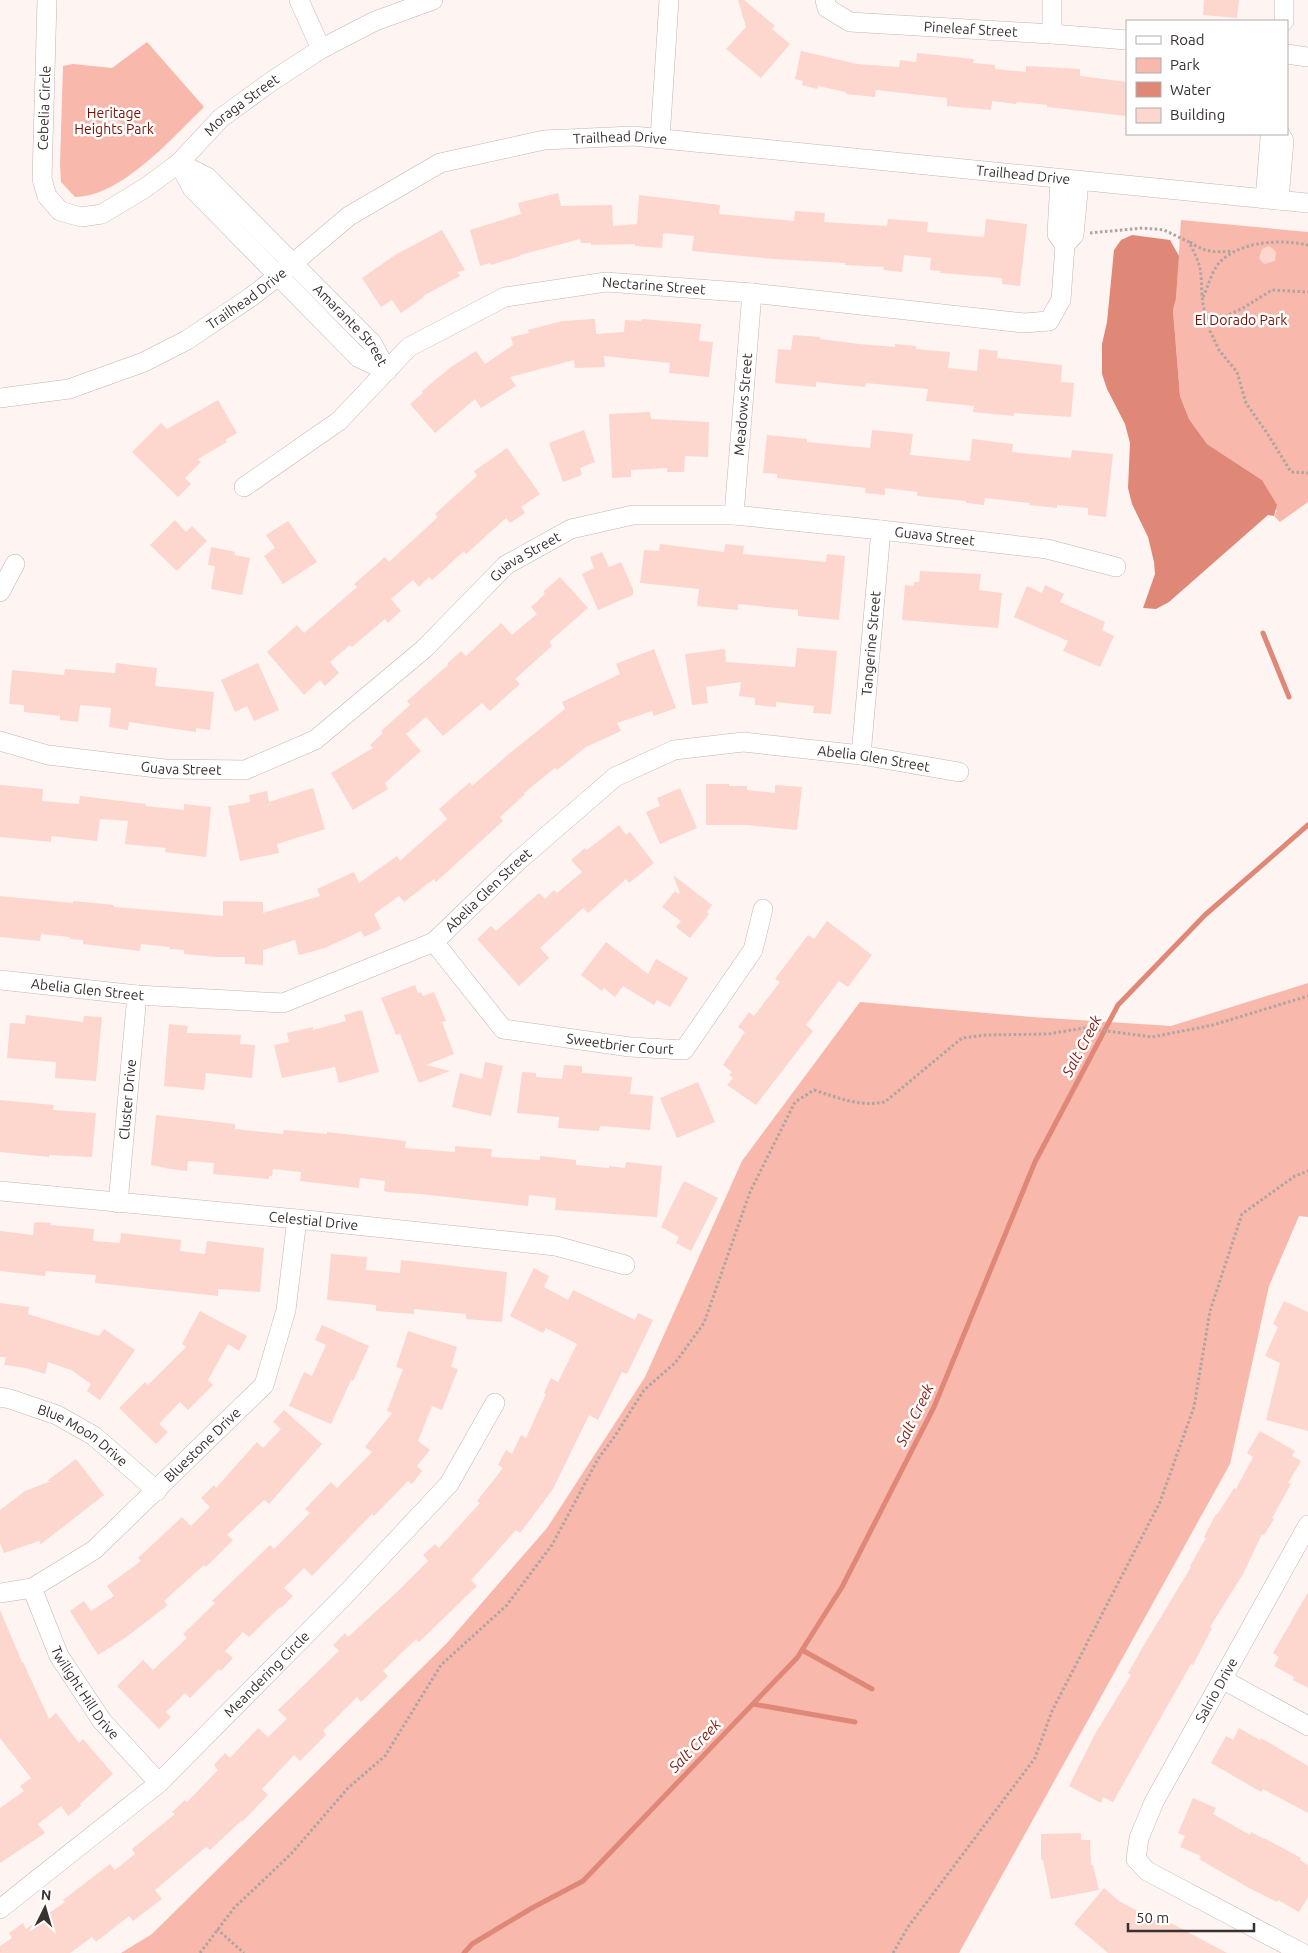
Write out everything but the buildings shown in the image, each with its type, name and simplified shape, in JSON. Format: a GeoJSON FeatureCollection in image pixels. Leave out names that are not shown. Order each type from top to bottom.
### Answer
{"type":"FeatureCollection","features":[{"type":"Feature","properties":{"kind":"street","name":"Cebelia Circle"},"geometry":{"type":"LineString","coordinates":[[47,0],[42,179],[47,196],[60,211]]}},
{"type":"Feature","properties":{"kind":"street"},"geometry":{"type":"LineString","coordinates":[[299,0],[321,50]]}},
{"type":"Feature","properties":{"kind":"street","name":"Moraga Street"},"geometry":{"type":"LineString","coordinates":[[60,211],[81,217],[102,214],[145,188],[179,163],[221,118],[272,80],[321,50],[375,21],[433,0]]}},
{"type":"Feature","properties":{"kind":"street"},"geometry":{"type":"LineString","coordinates":[[660,139],[669,0]]}},
{"type":"Feature","properties":{"kind":"street","name":"Pineleaf Street"},"geometry":{"type":"LineString","coordinates":[[825,0],[827,8],[850,22],[1126,40]]}},
{"type":"Feature","properties":{"kind":"street"},"geometry":{"type":"LineString","coordinates":[[1052,0],[1052,34]]}},
{"type":"Feature","properties":{"kind":"street"},"geometry":{"type":"LineString","coordinates":[[1284,0],[1284,20]]}},
{"type":"Feature","properties":{"kind":"street"},"geometry":{"type":"LineString","coordinates":[[1288,54],[1308,57]]}},
{"type":"Feature","properties":{"kind":"street"},"geometry":{"type":"LineString","coordinates":[[1272,200],[1270,138],[1273,135]]}},
{"type":"Feature","properties":{"kind":"street"},"geometry":{"type":"LineString","coordinates":[[1272,200],[1284,141],[1281,135]]}},
{"type":"Feature","properties":{"kind":"street","name":"Trailhead Drive"},"geometry":{"type":"LineString","coordinates":[[0,398],[69,389],[144,362],[187,340],[278,276],[349,216],[440,163],[544,140],[633,136],[1079,182],[1308,203]]}},
{"type":"Feature","properties":{"kind":"street","name":"Amarante Street"},"geometry":{"type":"LineString","coordinates":[[179,163],[208,176],[372,344],[387,371]]}},
{"type":"Feature","properties":{"kind":"street","name":"Amarante Street"},"geometry":{"type":"LineString","coordinates":[[179,163],[192,188],[359,358],[387,371]]}},
{"type":"Feature","properties":{"kind":"street","name":"Nectarine Street"},"geometry":{"type":"LineString","coordinates":[[1060,180],[1057,234],[1065,245]]}},
{"type":"Feature","properties":{"kind":"street","name":"Nectarine Street"},"geometry":{"type":"LineString","coordinates":[[244,487],[339,421],[409,347],[505,297],[606,282],[752,293],[1024,323],[1049,321],[1061,300],[1065,245],[1074,235],[1079,182]]}},
{"type":"Feature","properties":{"kind":"street","name":"Meadows Street"},"geometry":{"type":"LineString","coordinates":[[734,515],[752,293]]}},
{"type":"Feature","properties":{"kind":"street","name":"Guava Street"},"geometry":{"type":"LineString","coordinates":[[0,741],[48,755],[166,769],[245,770],[315,740],[424,649],[506,565],[571,528],[633,514],[734,515],[881,530],[1047,549],[1116,567]]}},
{"type":"Feature","properties":{"kind":"street","name":"Tangerine Street"},"geometry":{"type":"LineString","coordinates":[[861,755],[881,530]]}},
{"type":"Feature","properties":{"kind":"street"},"geometry":{"type":"LineString","coordinates":[[0,592],[15,564]]}},
{"type":"Feature","properties":{"kind":"street","name":"Abelia Glen Street"},"geometry":{"type":"LineString","coordinates":[[0,980],[138,996],[284,1003],[434,942],[518,861],[615,778],[674,750],[743,742],[861,755],[959,772]]}},
{"type":"Feature","properties":{"kind":"street","name":"Sweetbrier Court"},"geometry":{"type":"LineString","coordinates":[[434,942],[503,1029],[630,1047],[684,1050],[753,950],[763,909]]}},
{"type":"Feature","properties":{"kind":"street","name":"Cluster Drive"},"geometry":{"type":"LineString","coordinates":[[118,1203],[138,996]]}},
{"type":"Feature","properties":{"kind":"street","name":"Celestial Drive"},"geometry":{"type":"LineString","coordinates":[[0,1191],[556,1246],[625,1265]]}},
{"type":"Feature","properties":{"kind":"street","name":"Bluestone Drive"},"geometry":{"type":"LineString","coordinates":[[0,1593],[32,1588],[94,1550],[264,1384],[286,1310],[297,1219]]}},
{"type":"Feature","properties":{"kind":"street","name":"Blue Moon Drive"},"geometry":{"type":"LineString","coordinates":[[0,1398],[10,1398],[57,1415],[94,1436],[157,1490]]}},
{"type":"Feature","properties":{"kind":"street","name":"Meandering Circle"},"geometry":{"type":"LineString","coordinates":[[0,1909],[159,1783],[347,1593],[449,1484],[495,1403]]}},
{"type":"Feature","properties":{"kind":"street","name":"Salrio Drive"},"geometry":{"type":"LineString","coordinates":[[1302,1953],[1147,1871],[1136,1859],[1139,1838],[1154,1802],[1308,1526]]}},
{"type":"Feature","properties":{"kind":"street","name":"Twilight Hill Drive"},"geometry":{"type":"LineString","coordinates":[[32,1588],[59,1656],[102,1721],[159,1783]]}},
{"type":"Feature","properties":{"kind":"street"},"geometry":{"type":"LineString","coordinates":[[1222,1680],[1308,1726]]}},
{"type":"Feature","properties":{"kind":"path"},"geometry":{"type":"LineString","coordinates":[[1089,233],[1143,228],[1164,230],[1197,248],[1219,253],[1235,251],[1263,243],[1292,242],[1308,245]]}},
{"type":"Feature","properties":{"kind":"path"},"geometry":{"type":"LineString","coordinates":[[1189,242],[1200,265],[1202,303],[1206,317],[1211,323],[1210,331],[1219,350],[1237,372],[1246,403],[1291,472],[1308,473]]}},
{"type":"Feature","properties":{"kind":"path"},"geometry":{"type":"LineString","coordinates":[[1203,297],[1219,263],[1235,251]]}},
{"type":"Feature","properties":{"kind":"path"},"geometry":{"type":"LineString","coordinates":[[1211,323],[1244,308],[1272,290],[1308,292]]}},
{"type":"Feature","properties":{"kind":"path"},"geometry":{"type":"LineString","coordinates":[[200,1953],[234,1908],[291,1854],[348,1788],[385,1756],[441,1665],[507,1605],[552,1545],[598,1460],[644,1390],[675,1363],[704,1323],[750,1192],[795,1102],[814,1090],[870,1105],[885,1102],[962,1038],[986,1035],[1048,1034],[1084,1028],[1152,1037],[1213,1025],[1308,996]]}},
{"type":"Feature","properties":{"kind":"path"},"geometry":{"type":"LineString","coordinates":[[893,1953],[908,1927],[1035,1758],[1052,1711],[1160,1502],[1194,1407],[1210,1311],[1242,1214],[1295,1176],[1308,1171]]}},
{"type":"Feature","properties":{"kind":"path"},"geometry":{"type":"LineString","coordinates":[[218,1930],[244,1953]]}},
{"type":"Feature","properties":{"kind":"green space","name":"Heritage Heights Park"},"geometry":{"type":"Polygon","coordinates":[[[147,42],[204,107],[162,149],[128,176],[110,187],[92,194],[75,197],[61,182],[63,66],[73,64],[112,68],[147,42]]]}},
{"type":"Feature","properties":{"kind":"green space","name":"El Dorado Park"},"geometry":{"type":"Polygon","coordinates":[[[1181,220],[1308,232],[1308,502],[1280,522],[1274,516],[1277,511],[1262,480],[1207,444],[1189,419],[1180,396],[1173,310],[1176,299],[1181,220]]]}},
{"type":"Feature","properties":{"kind":"green space"},"geometry":{"type":"Polygon","coordinates":[[[1308,983],[1308,1217],[1299,1216],[1269,1286],[1230,1464],[959,1953],[121,1953],[152,1934],[447,1643],[547,1528],[645,1377],[742,1161],[860,1002],[1032,1017],[1171,1026],[1308,983]]]}},
{"type":"Feature","properties":{"kind":"water"},"geometry":{"type":"Polygon","coordinates":[[[1132,235],[1170,240],[1179,256],[1176,299],[1173,310],[1180,396],[1189,419],[1207,444],[1262,480],[1277,505],[1274,516],[1268,515],[1169,602],[1156,609],[1143,608],[1155,574],[1154,562],[1148,537],[1132,504],[1128,488],[1130,443],[1125,424],[1107,389],[1102,374],[1102,344],[1107,322],[1114,250],[1121,240],[1132,235]]]}},
{"type":"Feature","properties":{"kind":"waterway"},"geometry":{"type":"LineString","coordinates":[[1263,633],[1289,697]]}},
{"type":"Feature","properties":{"kind":"waterway","name":"Salt Creek"},"geometry":{"type":"LineString","coordinates":[[464,1953],[472,1944],[532,1908],[583,1881],[797,1658],[842,1587],[934,1407],[1035,1162],[1118,1005],[1205,915],[1308,825]]}},
{"type":"Feature","properties":{"kind":"waterway"},"geometry":{"type":"LineString","coordinates":[[802,1650],[872,1689]]}},
{"type":"Feature","properties":{"kind":"waterway"},"geometry":{"type":"LineString","coordinates":[[753,1704],[855,1722]]}}]}
